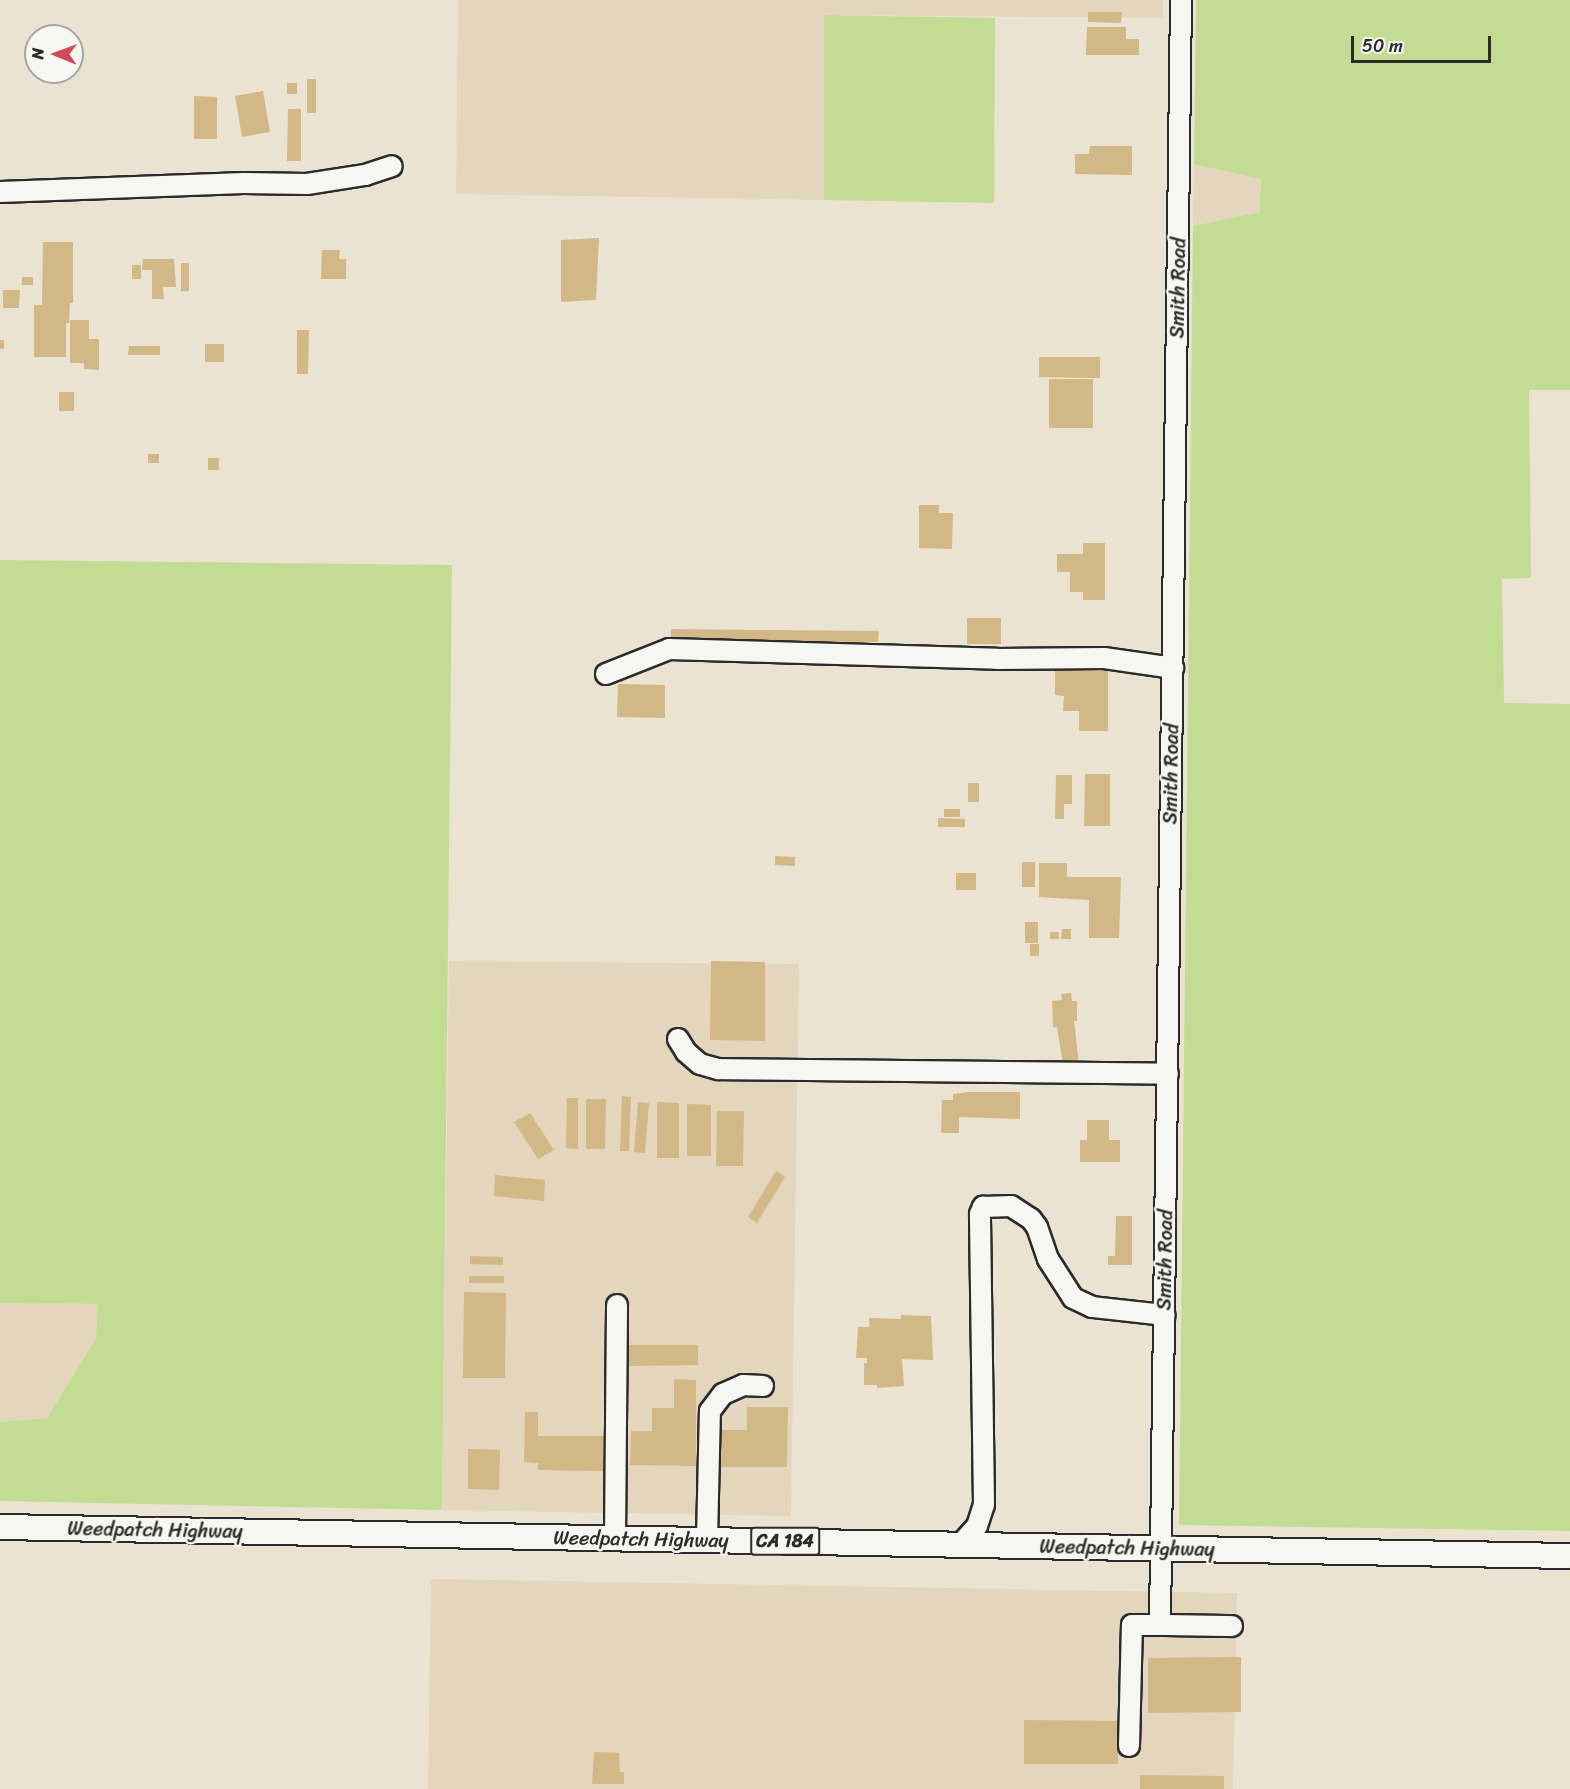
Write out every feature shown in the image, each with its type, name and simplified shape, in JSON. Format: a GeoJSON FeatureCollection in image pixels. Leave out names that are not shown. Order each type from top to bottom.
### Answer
{"type":"FeatureCollection","features":[{"type":"Feature","properties":{"kind":"main road","name":"Weedpatch Highway"},"geometry":{"type":"LineString","coordinates":[[0,1527],[1570,1556]]}},
{"type":"Feature","properties":{"kind":"street","name":"Smith Road"},"geometry":{"type":"LineString","coordinates":[[1160,1624],[1181,0]]}},
{"type":"Feature","properties":{"kind":"street"},"geometry":{"type":"LineString","coordinates":[[0,192],[244,183],[307,184],[364,175],[392,166]]}},
{"type":"Feature","properties":{"kind":"street"},"geometry":{"type":"LineString","coordinates":[[606,674],[669,648],[997,659],[1104,658],[1173,668]]}},
{"type":"Feature","properties":{"kind":"street"},"geometry":{"type":"LineString","coordinates":[[678,1039],[686,1052],[700,1064],[718,1069],[1168,1074]]}},
{"type":"Feature","properties":{"kind":"street"},"geometry":{"type":"LineString","coordinates":[[960,1545],[977,1526],[984,1505],[980,1226],[983,1208],[1011,1206],[1031,1219],[1037,1227],[1048,1259],[1073,1298],[1092,1307],[1165,1315]]}},
{"type":"Feature","properties":{"kind":"street"},"geometry":{"type":"LineString","coordinates":[[615,1538],[617,1305]]}},
{"type":"Feature","properties":{"kind":"street"},"geometry":{"type":"LineString","coordinates":[[707,1540],[710,1411],[723,1394],[744,1386],[763,1386]]}},
{"type":"Feature","properties":{"kind":"street"},"geometry":{"type":"LineString","coordinates":[[1129,1746],[1132,1625],[1232,1626]]}},
{"type":"Feature","properties":{"kind":"shaded area"},"geometry":{"type":"Polygon","coordinates":[[[458,0],[1163,0],[1163,18],[824,15],[824,200],[456,194],[458,0]]]}},
{"type":"Feature","properties":{"kind":"shaded area"},"geometry":{"type":"Polygon","coordinates":[[[1194,164],[1261,178],[1260,212],[1193,226],[1194,164]]]}},
{"type":"Feature","properties":{"kind":"shaded area"},"geometry":{"type":"Polygon","coordinates":[[[449,961],[799,964],[791,1516],[442,1510],[449,961]]]}},
{"type":"Feature","properties":{"kind":"shaded area"},"geometry":{"type":"Polygon","coordinates":[[[0,1303],[98,1304],[96,1338],[47,1418],[0,1422],[0,1303]]]}},
{"type":"Feature","properties":{"kind":"shaded area"},"geometry":{"type":"Polygon","coordinates":[[[431,1579],[1237,1593],[1233,1789],[428,1789],[431,1579]]]}},
{"type":"Feature","properties":{"kind":"green space"},"geometry":{"type":"Polygon","coordinates":[[[1196,0],[1570,0],[1570,390],[1529,390],[1531,578],[1502,579],[1504,703],[1570,704],[1570,1531],[1179,1525],[1193,226],[1260,212],[1261,179],[1194,164],[1196,0]]]}},
{"type":"Feature","properties":{"kind":"green space"},"geometry":{"type":"Polygon","coordinates":[[[824,15],[995,18],[994,203],[824,200],[824,15]]]}},
{"type":"Feature","properties":{"kind":"green space"},"geometry":{"type":"Polygon","coordinates":[[[0,560],[452,565],[442,1510],[0,1501],[0,1422],[47,1418],[96,1338],[98,1304],[0,1303],[0,560]]]}},
{"type":"Feature","properties":{"kind":"building"},"geometry":{"type":"Polygon","coordinates":[[[1088,12],[1122,12],[1121,23],[1088,22],[1088,12]]]}},
{"type":"Feature","properties":{"kind":"building"},"geometry":{"type":"Polygon","coordinates":[[[1087,27],[1126,27],[1126,39],[1139,39],[1139,55],[1086,55],[1087,27]]]}},
{"type":"Feature","properties":{"kind":"building"},"geometry":{"type":"Polygon","coordinates":[[[307,79],[316,79],[316,113],[307,113],[307,79]]]}},
{"type":"Feature","properties":{"kind":"building"},"geometry":{"type":"Polygon","coordinates":[[[287,83],[297,83],[297,94],[287,94],[287,83]]]}},
{"type":"Feature","properties":{"kind":"building"},"geometry":{"type":"Polygon","coordinates":[[[263,91],[270,132],[242,137],[235,96],[263,91]]]}},
{"type":"Feature","properties":{"kind":"building"},"geometry":{"type":"Polygon","coordinates":[[[194,96],[217,97],[217,139],[194,139],[194,96]]]}},
{"type":"Feature","properties":{"kind":"building"},"geometry":{"type":"Polygon","coordinates":[[[288,109],[301,109],[301,161],[287,161],[288,109]]]}},
{"type":"Feature","properties":{"kind":"building"},"geometry":{"type":"Polygon","coordinates":[[[1090,146],[1132,146],[1132,175],[1075,174],[1075,154],[1089,154],[1090,146]]]}},
{"type":"Feature","properties":{"kind":"building"},"geometry":{"type":"Polygon","coordinates":[[[599,238],[596,300],[561,302],[561,240],[599,238]]]}},
{"type":"Feature","properties":{"kind":"building"},"geometry":{"type":"Polygon","coordinates":[[[43,242],[73,242],[73,303],[70,303],[69,323],[66,323],[66,357],[34,357],[34,305],[42,305],[43,242]]]}},
{"type":"Feature","properties":{"kind":"building"},"geometry":{"type":"Polygon","coordinates":[[[322,250],[340,250],[339,259],[346,259],[346,279],[321,279],[322,250]]]}},
{"type":"Feature","properties":{"kind":"building"},"geometry":{"type":"Polygon","coordinates":[[[143,259],[174,259],[176,287],[163,287],[164,299],[152,299],[152,270],[142,270],[143,259]]]}},
{"type":"Feature","properties":{"kind":"building"},"geometry":{"type":"Polygon","coordinates":[[[181,263],[189,263],[189,291],[181,291],[181,263]]]}},
{"type":"Feature","properties":{"kind":"building"},"geometry":{"type":"Polygon","coordinates":[[[132,265],[141,265],[141,279],[132,279],[132,265]]]}},
{"type":"Feature","properties":{"kind":"building"},"geometry":{"type":"Polygon","coordinates":[[[22,277],[33,277],[33,285],[22,285],[22,277]]]}},
{"type":"Feature","properties":{"kind":"building"},"geometry":{"type":"Polygon","coordinates":[[[3,290],[20,290],[19,308],[3,308],[3,290]]]}},
{"type":"Feature","properties":{"kind":"building"},"geometry":{"type":"Polygon","coordinates":[[[70,320],[89,320],[89,339],[99,339],[99,370],[84,369],[84,363],[70,363],[70,320]]]}},
{"type":"Feature","properties":{"kind":"building"},"geometry":{"type":"Polygon","coordinates":[[[297,330],[309,330],[308,374],[297,374],[297,330]]]}},
{"type":"Feature","properties":{"kind":"building"},"geometry":{"type":"Polygon","coordinates":[[[0,340],[4,340],[4,349],[0,349],[0,340]]]}},
{"type":"Feature","properties":{"kind":"building"},"geometry":{"type":"Polygon","coordinates":[[[205,344],[224,344],[224,362],[205,362],[205,344]]]}},
{"type":"Feature","properties":{"kind":"building"},"geometry":{"type":"Polygon","coordinates":[[[129,346],[160,346],[160,355],[128,355],[129,346]]]}},
{"type":"Feature","properties":{"kind":"building"},"geometry":{"type":"Polygon","coordinates":[[[1039,357],[1100,357],[1100,378],[1039,377],[1039,357]]]}},
{"type":"Feature","properties":{"kind":"building"},"geometry":{"type":"Polygon","coordinates":[[[1049,379],[1093,379],[1093,428],[1049,428],[1049,379]]]}},
{"type":"Feature","properties":{"kind":"building"},"geometry":{"type":"Polygon","coordinates":[[[59,392],[74,392],[74,411],[59,411],[59,392]]]}},
{"type":"Feature","properties":{"kind":"building"},"geometry":{"type":"Polygon","coordinates":[[[148,454],[159,454],[159,463],[148,463],[148,454]]]}},
{"type":"Feature","properties":{"kind":"building"},"geometry":{"type":"Polygon","coordinates":[[[208,458],[219,458],[219,470],[208,470],[208,458]]]}},
{"type":"Feature","properties":{"kind":"building"},"geometry":{"type":"Polygon","coordinates":[[[919,505],[939,505],[939,513],[953,513],[952,549],[919,548],[919,505]]]}},
{"type":"Feature","properties":{"kind":"building"},"geometry":{"type":"Polygon","coordinates":[[[1083,543],[1105,543],[1105,600],[1083,600],[1083,592],[1070,592],[1070,572],[1057,572],[1057,554],[1083,554],[1083,543]]]}},
{"type":"Feature","properties":{"kind":"building"},"geometry":{"type":"Polygon","coordinates":[[[967,618],[1001,618],[1001,644],[967,644],[967,618]]]}},
{"type":"Feature","properties":{"kind":"building"},"geometry":{"type":"Polygon","coordinates":[[[671,629],[879,631],[878,642],[671,640],[671,629]]]}},
{"type":"Feature","properties":{"kind":"building"},"geometry":{"type":"Polygon","coordinates":[[[1055,668],[1108,668],[1108,731],[1079,731],[1079,711],[1063,711],[1064,696],[1055,695],[1055,668]]]}},
{"type":"Feature","properties":{"kind":"building"},"geometry":{"type":"Polygon","coordinates":[[[618,684],[665,685],[665,718],[617,717],[618,684]]]}},
{"type":"Feature","properties":{"kind":"building"},"geometry":{"type":"Polygon","coordinates":[[[1085,774],[1110,774],[1110,826],[1084,826],[1085,774]]]}},
{"type":"Feature","properties":{"kind":"building"},"geometry":{"type":"Polygon","coordinates":[[[1056,775],[1072,775],[1072,804],[1064,804],[1064,819],[1055,819],[1056,775]]]}},
{"type":"Feature","properties":{"kind":"building"},"geometry":{"type":"Polygon","coordinates":[[[968,783],[979,783],[979,802],[968,802],[968,783]]]}},
{"type":"Feature","properties":{"kind":"building"},"geometry":{"type":"Polygon","coordinates":[[[944,809],[960,809],[960,817],[944,817],[944,809]]]}},
{"type":"Feature","properties":{"kind":"building"},"geometry":{"type":"Polygon","coordinates":[[[938,818],[965,819],[965,827],[938,827],[938,818]]]}},
{"type":"Feature","properties":{"kind":"building"},"geometry":{"type":"Polygon","coordinates":[[[775,856],[795,857],[795,866],[775,865],[775,856]]]}},
{"type":"Feature","properties":{"kind":"building"},"geometry":{"type":"Polygon","coordinates":[[[1022,862],[1035,862],[1035,887],[1022,887],[1022,862]]]}},
{"type":"Feature","properties":{"kind":"building"},"geometry":{"type":"Polygon","coordinates":[[[1039,863],[1067,863],[1067,877],[1121,877],[1119,938],[1089,938],[1089,900],[1039,897],[1039,863]]]}},
{"type":"Feature","properties":{"kind":"building"},"geometry":{"type":"Polygon","coordinates":[[[956,873],[976,873],[976,890],[956,890],[956,873]]]}},
{"type":"Feature","properties":{"kind":"building"},"geometry":{"type":"Polygon","coordinates":[[[1025,922],[1038,922],[1038,943],[1025,943],[1025,922]]]}},
{"type":"Feature","properties":{"kind":"building"},"geometry":{"type":"Polygon","coordinates":[[[1062,929],[1071,929],[1071,939],[1061,939],[1062,929]]]}},
{"type":"Feature","properties":{"kind":"building"},"geometry":{"type":"Polygon","coordinates":[[[1050,932],[1059,932],[1059,939],[1050,939],[1050,932]]]}},
{"type":"Feature","properties":{"kind":"building"},"geometry":{"type":"Polygon","coordinates":[[[1030,944],[1039,944],[1039,956],[1030,956],[1030,944]]]}},
{"type":"Feature","properties":{"kind":"building"},"geometry":{"type":"Polygon","coordinates":[[[711,961],[765,962],[765,1041],[710,1040],[711,961]]]}},
{"type":"Feature","properties":{"kind":"building"},"geometry":{"type":"Polygon","coordinates":[[[1071,993],[1072,1001],[1077,1001],[1077,1021],[1074,1021],[1079,1064],[1063,1065],[1057,1027],[1053,1027],[1052,1001],[1062,1000],[1061,994],[1071,993]]]}},
{"type":"Feature","properties":{"kind":"building"},"geometry":{"type":"Polygon","coordinates":[[[1020,1092],[1020,1119],[959,1117],[959,1133],[941,1133],[942,1100],[953,1100],[953,1094],[1020,1092]]]}},
{"type":"Feature","properties":{"kind":"building"},"geometry":{"type":"Polygon","coordinates":[[[622,1096],[631,1097],[629,1151],[620,1151],[622,1096]]]}},
{"type":"Feature","properties":{"kind":"building"},"geometry":{"type":"Polygon","coordinates":[[[567,1098],[578,1098],[578,1149],[566,1148],[567,1098]]]}},
{"type":"Feature","properties":{"kind":"building"},"geometry":{"type":"Polygon","coordinates":[[[586,1099],[606,1099],[605,1149],[586,1149],[586,1099]]]}},
{"type":"Feature","properties":{"kind":"building"},"geometry":{"type":"Polygon","coordinates":[[[638,1102],[649,1103],[645,1153],[634,1152],[638,1102]]]}},
{"type":"Feature","properties":{"kind":"building"},"geometry":{"type":"Polygon","coordinates":[[[657,1102],[679,1103],[679,1158],[657,1158],[657,1102]]]}},
{"type":"Feature","properties":{"kind":"building"},"geometry":{"type":"Polygon","coordinates":[[[687,1104],[711,1105],[711,1156],[687,1156],[687,1104]]]}},
{"type":"Feature","properties":{"kind":"building"},"geometry":{"type":"Polygon","coordinates":[[[717,1111],[744,1111],[743,1166],[716,1166],[717,1111]]]}},
{"type":"Feature","properties":{"kind":"building"},"geometry":{"type":"Polygon","coordinates":[[[530,1113],[554,1150],[538,1159],[514,1122],[530,1113]]]}},
{"type":"Feature","properties":{"kind":"building"},"geometry":{"type":"Polygon","coordinates":[[[1087,1120],[1109,1120],[1109,1140],[1120,1140],[1120,1162],[1080,1162],[1080,1140],[1087,1140],[1087,1120]]]}},
{"type":"Feature","properties":{"kind":"building"},"geometry":{"type":"Polygon","coordinates":[[[776,1171],[785,1177],[757,1223],[748,1217],[776,1171]]]}},
{"type":"Feature","properties":{"kind":"building"},"geometry":{"type":"Polygon","coordinates":[[[495,1175],[545,1180],[544,1201],[494,1196],[495,1175]]]}},
{"type":"Feature","properties":{"kind":"building"},"geometry":{"type":"Polygon","coordinates":[[[1116,1216],[1132,1216],[1132,1265],[1108,1265],[1108,1256],[1115,1256],[1116,1216]]]}},
{"type":"Feature","properties":{"kind":"building"},"geometry":{"type":"Polygon","coordinates":[[[470,1256],[503,1257],[503,1265],[470,1264],[470,1256]]]}},
{"type":"Feature","properties":{"kind":"building"},"geometry":{"type":"Polygon","coordinates":[[[469,1276],[504,1276],[504,1283],[469,1283],[469,1276]]]}},
{"type":"Feature","properties":{"kind":"building"},"geometry":{"type":"Polygon","coordinates":[[[464,1292],[506,1293],[505,1378],[463,1378],[464,1292]]]}},
{"type":"Feature","properties":{"kind":"building"},"geometry":{"type":"Polygon","coordinates":[[[901,1315],[931,1316],[933,1360],[902,1359],[904,1386],[877,1388],[877,1385],[864,1385],[864,1363],[867,1363],[867,1358],[856,1358],[858,1327],[869,1327],[869,1318],[901,1319],[901,1315]]]}},
{"type":"Feature","properties":{"kind":"building"},"geometry":{"type":"Polygon","coordinates":[[[629,1345],[698,1345],[698,1365],[629,1366],[629,1345]]]}},
{"type":"Feature","properties":{"kind":"building"},"geometry":{"type":"Polygon","coordinates":[[[674,1379],[696,1380],[696,1466],[630,1465],[631,1431],[652,1431],[652,1408],[674,1408],[674,1379]]]}},
{"type":"Feature","properties":{"kind":"building"},"geometry":{"type":"Polygon","coordinates":[[[747,1407],[788,1407],[787,1467],[719,1467],[719,1430],[747,1430],[747,1407]]]}},
{"type":"Feature","properties":{"kind":"building"},"geometry":{"type":"Polygon","coordinates":[[[525,1412],[538,1412],[538,1436],[604,1436],[603,1471],[538,1470],[538,1463],[524,1462],[525,1412]]]}},
{"type":"Feature","properties":{"kind":"building"},"geometry":{"type":"Polygon","coordinates":[[[468,1449],[500,1450],[499,1490],[468,1489],[468,1449]]]}},
{"type":"Feature","properties":{"kind":"building"},"geometry":{"type":"Polygon","coordinates":[[[1241,1657],[1241,1712],[1148,1713],[1148,1658],[1241,1657]]]}},
{"type":"Feature","properties":{"kind":"building"},"geometry":{"type":"Polygon","coordinates":[[[1024,1720],[1118,1721],[1118,1764],[1024,1764],[1024,1720]]]}},
{"type":"Feature","properties":{"kind":"building"},"geometry":{"type":"Polygon","coordinates":[[[594,1752],[619,1753],[620,1772],[624,1772],[624,1784],[592,1784],[594,1752]]]}},
{"type":"Feature","properties":{"kind":"building"},"geometry":{"type":"Polygon","coordinates":[[[1140,1775],[1224,1776],[1224,1789],[1140,1789],[1140,1775]]]}}]}
